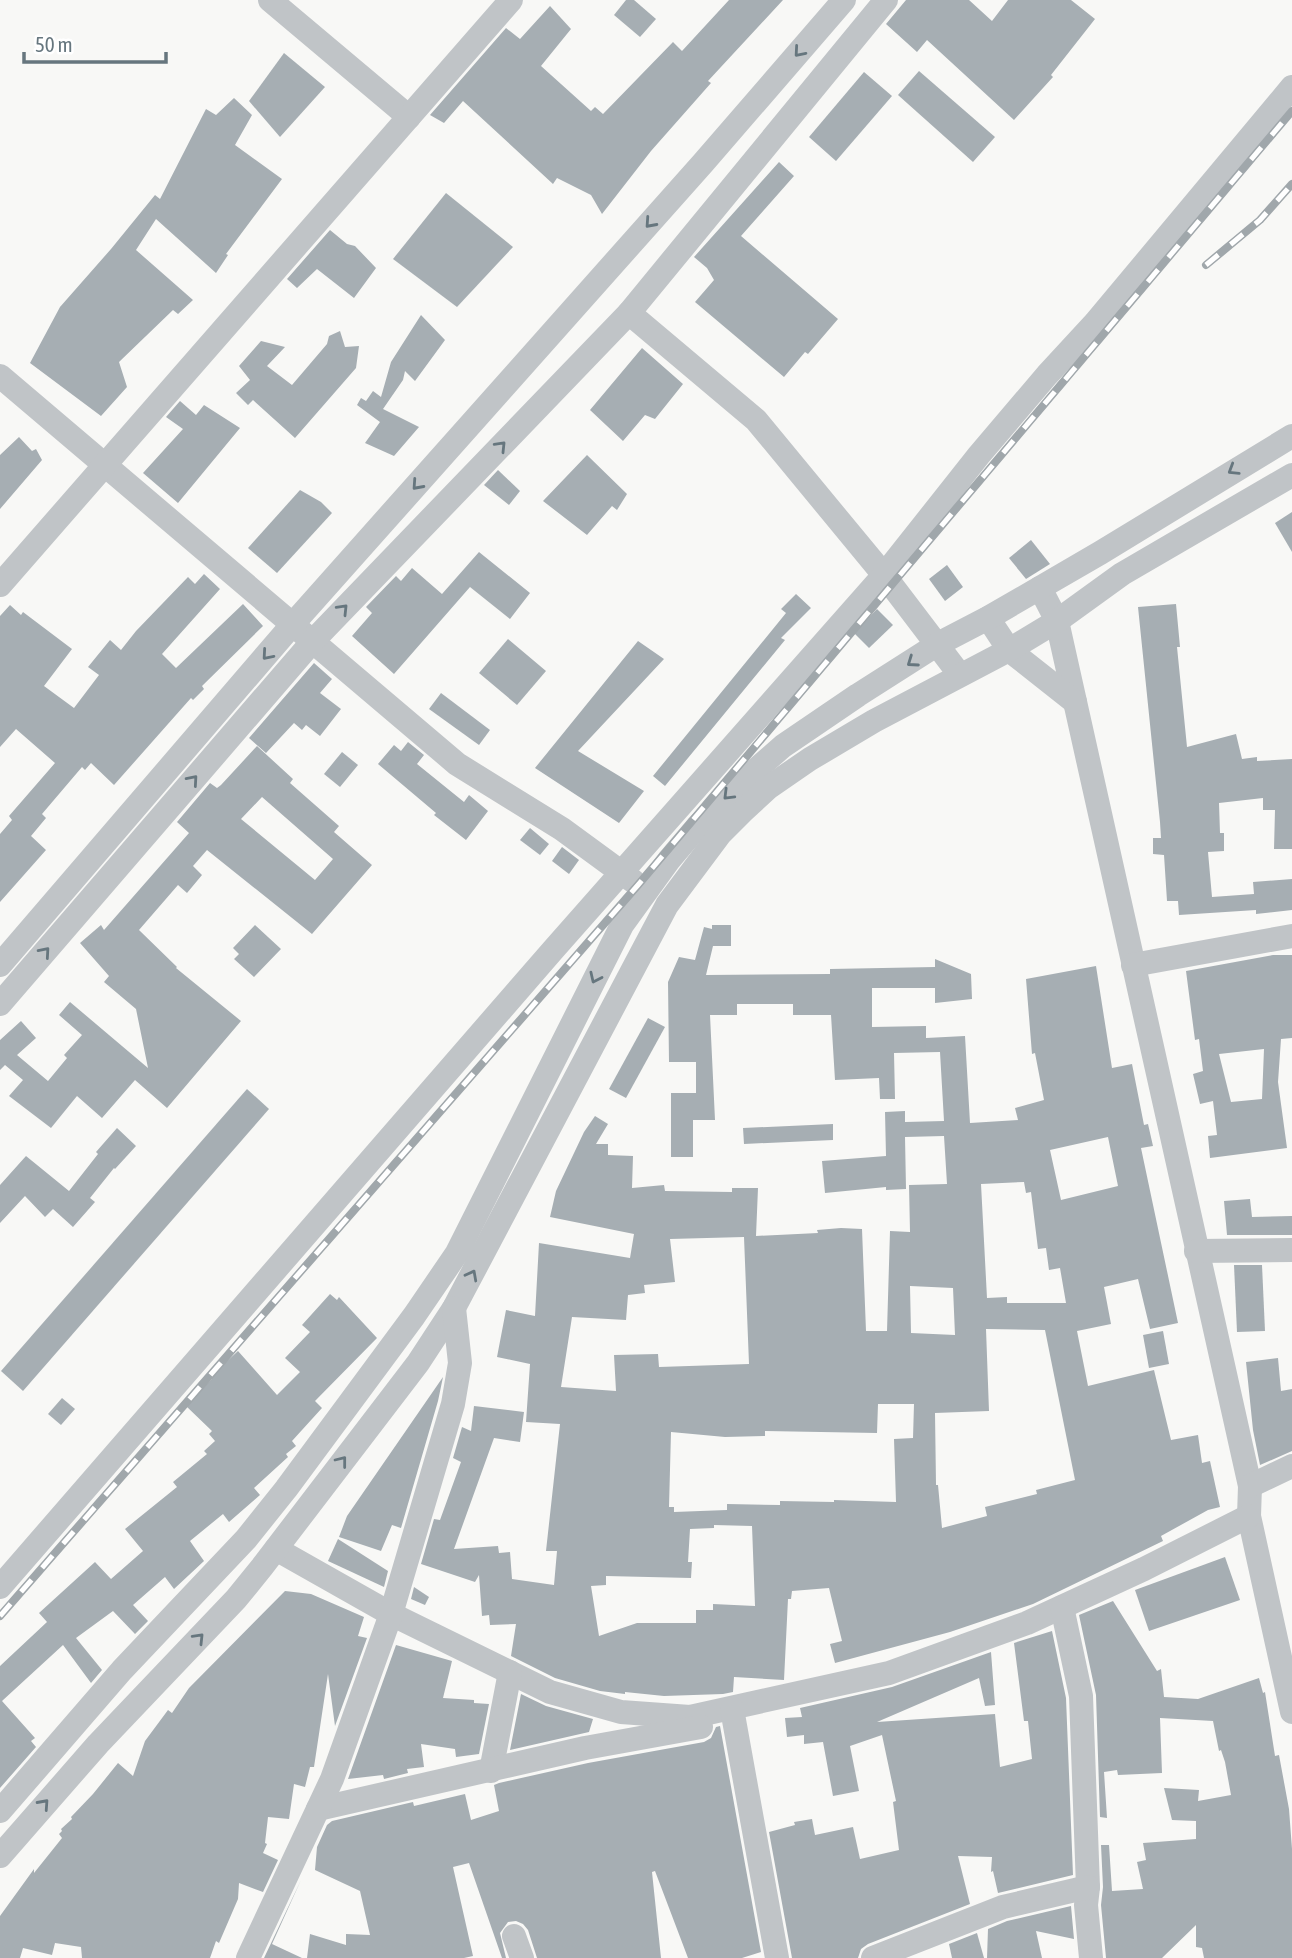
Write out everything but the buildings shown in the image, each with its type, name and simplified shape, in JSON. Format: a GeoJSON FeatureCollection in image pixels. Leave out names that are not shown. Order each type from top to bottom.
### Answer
{"type":"FeatureCollection","features":[{"type":"Feature","properties":{"kind":"street"},"geometry":{"type":"LineString","coordinates":[[270,0],[409,117]]}},
{"type":"Feature","properties":{"kind":"street"},"geometry":{"type":"LineString","coordinates":[[0,585],[511,0]]}},
{"type":"Feature","properties":{"kind":"street"},"geometry":{"type":"LineString","coordinates":[[0,965],[292,625],[703,163],[844,0]]}},
{"type":"Feature","properties":{"kind":"street"},"geometry":{"type":"LineString","coordinates":[[0,1004],[312,642],[629,313],[887,0]]}},
{"type":"Feature","properties":{"kind":"street"},"geometry":{"type":"LineString","coordinates":[[0,1587],[392,1134],[884,575],[979,455],[1095,323],[1292,87]]}},
{"type":"Feature","properties":{"kind":"street"},"geometry":{"type":"LineString","coordinates":[[629,313],[756,420],[884,575],[960,675]]}},
{"type":"Feature","properties":{"kind":"street"},"geometry":{"type":"LineString","coordinates":[[0,376],[457,764],[562,830],[667,905]]}},
{"type":"Feature","properties":{"kind":"street"},"geometry":{"type":"LineString","coordinates":[[0,1811],[122,1670],[246,1539],[414,1316],[457,1253],[622,925],[697,827],[736,787],[783,746],[938,644],[1040,588],[1292,436]]}},
{"type":"Feature","properties":{"kind":"street"},"geometry":{"type":"LineString","coordinates":[[0,1856],[98,1744],[236,1599],[410,1373],[454,1308],[667,905],[720,834],[768,788],[810,759],[1009,650],[1057,621],[1122,574],[1292,475]]}},
{"type":"Feature","properties":{"kind":"street"},"geometry":{"type":"LineString","coordinates":[[1040,588],[1057,621],[1250,1486],[1249,1516],[1286,1657],[1292,1712]]}},
{"type":"Feature","properties":{"kind":"street"},"geometry":{"type":"LineString","coordinates":[[988,618],[1009,650],[1074,702]]}},
{"type":"Feature","properties":{"kind":"street"},"geometry":{"type":"LineString","coordinates":[[1133,965],[1292,936]]}},
{"type":"Feature","properties":{"kind":"street"},"geometry":{"type":"LineString","coordinates":[[1196,1251],[1292,1250]]}},
{"type":"Feature","properties":{"kind":"street"},"geometry":{"type":"LineString","coordinates":[[248,1958],[332,1779],[391,1614],[453,1404],[460,1363],[454,1308]]}},
{"type":"Feature","properties":{"kind":"street"},"geometry":{"type":"LineString","coordinates":[[1250,1486],[1292,1466]]}},
{"type":"Feature","properties":{"kind":"street"},"geometry":{"type":"LineString","coordinates":[[318,1809],[733,1715],[889,1673],[1027,1623],[1249,1516]]}},
{"type":"Feature","properties":{"kind":"street"},"geometry":{"type":"LineString","coordinates":[[276,1549],[391,1614],[550,1692],[621,1712],[690,1717],[733,1715]]}},
{"type":"Feature","properties":{"kind":"street"},"geometry":{"type":"LineString","coordinates":[[1062,1607],[1082,1696],[1088,1887],[1086,1905],[1091,1958]]}},
{"type":"Feature","properties":{"kind":"street"},"geometry":{"type":"LineString","coordinates":[[491,1771],[510,1672]]}},
{"type":"Feature","properties":{"kind":"street"},"geometry":{"type":"LineString","coordinates":[[733,1715],[777,1958]]}},
{"type":"Feature","properties":{"kind":"street"},"geometry":{"type":"LineString","coordinates":[[873,1958],[1003,1907],[1088,1887]]}},
{"type":"Feature","properties":{"kind":"railway"},"geometry":{"type":"LineString","coordinates":[[0,1616],[638,885],[1292,111]]}},
{"type":"Feature","properties":{"kind":"railway"},"geometry":{"type":"LineString","coordinates":[[1206,265],[1260,220],[1292,184]]}}]}
